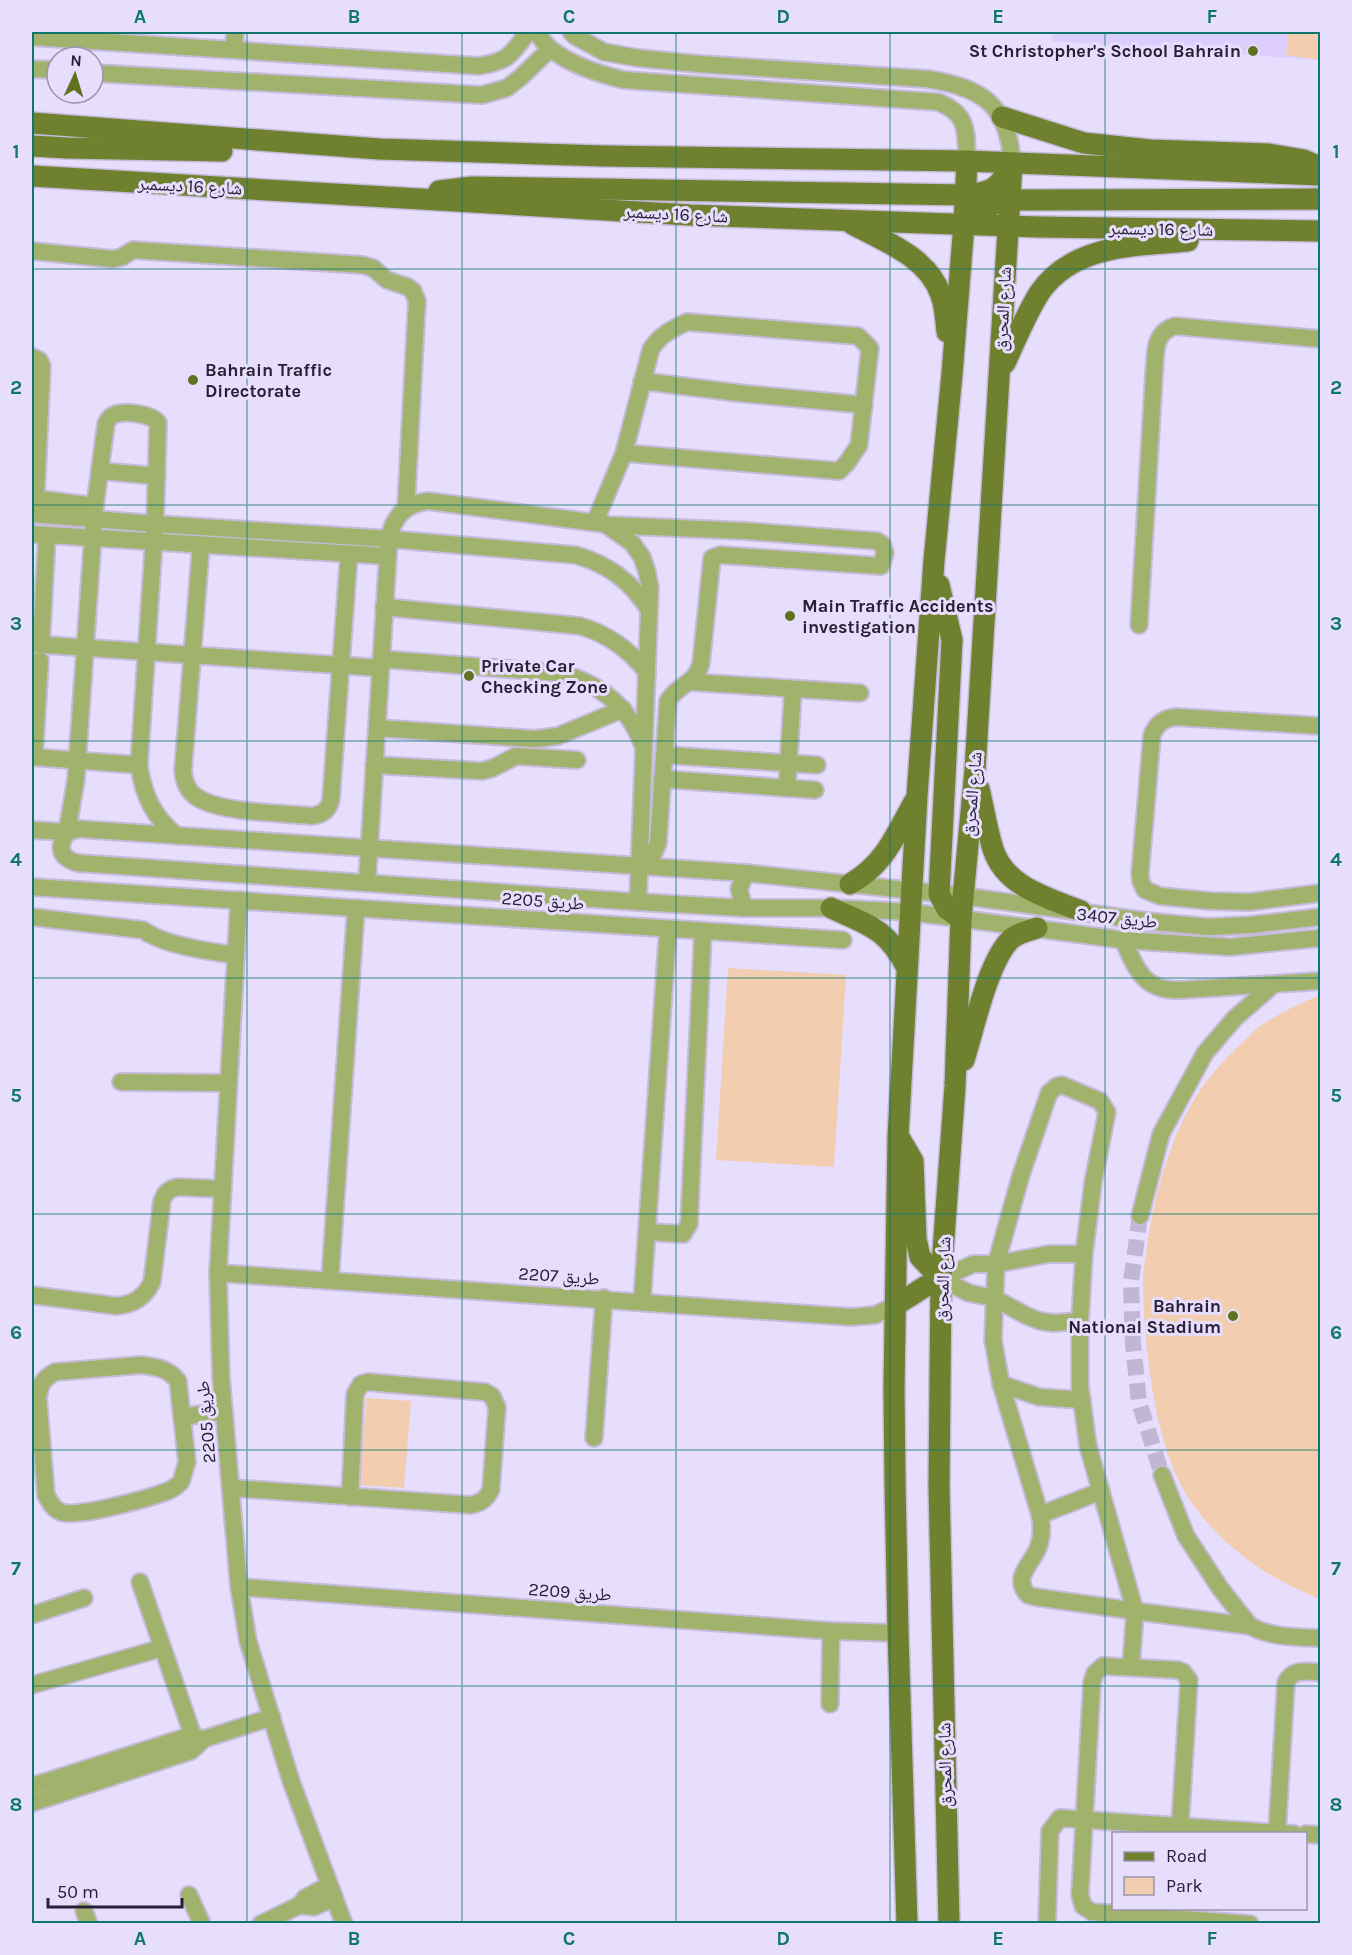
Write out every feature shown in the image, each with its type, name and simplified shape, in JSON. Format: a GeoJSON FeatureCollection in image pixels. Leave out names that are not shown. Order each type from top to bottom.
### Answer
{"type":"FeatureCollection","features":[{"type":"Feature","properties":{"kind":"main road"},"geometry":{"type":"LineString","coordinates":[[1002,117],[1084,143],[1150,150],[1269,154],[1304,160],[1320,167]]}},
{"type":"Feature","properties":{"kind":"main road"},"geometry":{"type":"LineString","coordinates":[[32,121],[61,126],[379,149],[604,156],[967,161],[1320,174]]}},
{"type":"Feature","properties":{"kind":"main road"},"geometry":{"type":"LineString","coordinates":[[32,146],[219,151],[379,149]]}},
{"type":"Feature","properties":{"kind":"main road"},"geometry":{"type":"LineString","coordinates":[[907,1923],[894,1400],[898,1136],[917,796],[934,561],[964,224],[967,161]]}},
{"type":"Feature","properties":{"kind":"main road"},"geometry":{"type":"LineString","coordinates":[[418,199],[440,191],[472,187],[966,195],[992,190],[1004,179],[1012,164]]}},
{"type":"Feature","properties":{"kind":"main road","name":"شارع المحرق"},"geometry":{"type":"LineString","coordinates":[[949,1923],[939,1487],[941,1279],[955,1086],[963,896],[975,770],[1012,164]]}},
{"type":"Feature","properties":{"kind":"main road","name":"شارع 16 ديسمبر"},"geometry":{"type":"LineString","coordinates":[[32,176],[690,215],[1007,226],[1320,231]]}},
{"type":"Feature","properties":{"kind":"main road"},"geometry":{"type":"LineString","coordinates":[[964,224],[995,203],[1009,200],[1320,199]]}},
{"type":"Feature","properties":{"kind":"main road"},"geometry":{"type":"LineString","coordinates":[[846,221],[905,252],[927,270],[941,295],[952,374]]}},
{"type":"Feature","properties":{"kind":"main road"},"geometry":{"type":"LineString","coordinates":[[1000,374],[1031,307],[1042,290],[1054,276],[1089,254],[1111,248],[1297,231]]}},
{"type":"Feature","properties":{"kind":"main road"},"geometry":{"type":"LineString","coordinates":[[934,561],[952,639],[939,894],[947,909],[962,919]]}},
{"type":"Feature","properties":{"kind":"main road"},"geometry":{"type":"LineString","coordinates":[[975,770],[993,850],[1009,876],[1021,885],[1081,911]]}},
{"type":"Feature","properties":{"kind":"main road"},"geometry":{"type":"LineString","coordinates":[[849,884],[874,868],[891,844],[917,796]]}},
{"type":"Feature","properties":{"kind":"main road"},"geometry":{"type":"LineString","coordinates":[[831,908],[881,933],[894,945],[907,968]]}},
{"type":"Feature","properties":{"kind":"main road"},"geometry":{"type":"LineString","coordinates":[[955,1086],[993,967],[1001,952],[1013,938],[1037,928]]}},
{"type":"Feature","properties":{"kind":"main road"},"geometry":{"type":"LineString","coordinates":[[896,1305],[941,1279],[920,1257],[916,1239],[913,1161],[898,1136]]}},
{"type":"Feature","properties":{"kind":"street"},"geometry":{"type":"LineString","coordinates":[[234,50],[235,32]]}},
{"type":"Feature","properties":{"kind":"street"},"geometry":{"type":"LineString","coordinates":[[32,37],[479,66],[495,63],[509,56],[528,32]]}},
{"type":"Feature","properties":{"kind":"street"},"geometry":{"type":"LineString","coordinates":[[536,32],[550,49],[599,74],[624,80],[938,102],[951,107],[963,120],[967,138],[967,161]]}},
{"type":"Feature","properties":{"kind":"street","name":"شارع المحرق"},"geometry":{"type":"LineString","coordinates":[[572,32],[575,36],[604,52],[638,58],[946,82],[964,86],[986,98],[1002,117],[1009,139],[1012,164]]}},
{"type":"Feature","properties":{"kind":"street"},"geometry":{"type":"LineString","coordinates":[[105,74],[482,95],[507,88],[521,78],[550,49]]}},
{"type":"Feature","properties":{"kind":"street"},"geometry":{"type":"LineString","coordinates":[[443,92],[453,85],[455,79],[454,73],[445,64]]}},
{"type":"Feature","properties":{"kind":"street"},"geometry":{"type":"LineString","coordinates":[[32,251],[113,259],[122,257],[133,250],[363,265],[373,268],[387,280],[408,287],[413,291],[417,301],[406,508]]}},
{"type":"Feature","properties":{"kind":"street"},"geometry":{"type":"LineString","coordinates":[[600,523],[624,453],[651,348],[657,339],[687,322],[858,336],[870,348],[859,445],[839,471],[624,453]]}},
{"type":"Feature","properties":{"kind":"street"},"geometry":{"type":"LineString","coordinates":[[1139,625],[1157,341],[1164,331],[1175,326],[1320,339]]}},
{"type":"Feature","properties":{"kind":"street"},"geometry":{"type":"LineString","coordinates":[[32,357],[39,360],[42,370],[34,506],[94,513],[349,554],[388,548]]}},
{"type":"Feature","properties":{"kind":"street"},"geometry":{"type":"LineString","coordinates":[[642,381],[864,405]]}},
{"type":"Feature","properties":{"kind":"street"},"geometry":{"type":"LineString","coordinates":[[67,832],[75,797],[94,513],[107,420],[118,413],[150,416],[158,423],[155,524],[140,765],[144,791],[150,804],[166,827],[177,836]]}},
{"type":"Feature","properties":{"kind":"street"},"geometry":{"type":"LineString","coordinates":[[100,471],[157,476]]}},
{"type":"Feature","properties":{"kind":"street"},"geometry":{"type":"LineString","coordinates":[[367,883],[388,548],[391,528],[406,508],[428,501],[600,523],[877,541],[885,549],[885,558],[880,566],[716,555],[711,563],[700,670],[691,682],[676,691],[668,701],[658,843],[652,857],[640,865]]}},
{"type":"Feature","properties":{"kind":"street"},"geometry":{"type":"LineString","coordinates":[[600,523],[632,543],[642,556],[648,572],[650,588],[638,902]]}},
{"type":"Feature","properties":{"kind":"street"},"geometry":{"type":"LineString","coordinates":[[140,765],[33,757],[39,542],[93,538],[201,545],[276,541],[576,555],[606,566],[619,574],[631,585],[649,610]]}},
{"type":"Feature","properties":{"kind":"street"},"geometry":{"type":"LineString","coordinates":[[201,545],[183,771],[189,791],[202,801],[219,807],[311,816],[322,813],[330,805],[331,799],[349,554]]}},
{"type":"Feature","properties":{"kind":"street"},"geometry":{"type":"LineString","coordinates":[[384,607],[580,626],[617,642],[647,672]]}},
{"type":"Feature","properties":{"kind":"street"},"geometry":{"type":"LineString","coordinates":[[37,650],[85,648],[341,665],[381,663],[560,673],[574,676],[612,698],[632,722],[644,750]]}},
{"type":"Feature","properties":{"kind":"street"},"geometry":{"type":"LineString","coordinates":[[691,682],[860,693]]}},
{"type":"Feature","properties":{"kind":"street"},"geometry":{"type":"LineString","coordinates":[[787,788],[793,689]]}},
{"type":"Feature","properties":{"kind":"street"},"geometry":{"type":"LineString","coordinates":[[377,728],[535,739],[558,736],[623,710]]}},
{"type":"Feature","properties":{"kind":"street"},"geometry":{"type":"LineString","coordinates":[[1320,726],[1177,717],[1169,717],[1161,721],[1152,735],[1140,874],[1145,890],[1160,896],[1250,902],[1320,893]]}},
{"type":"Feature","properties":{"kind":"street"},"geometry":{"type":"LineString","coordinates":[[664,755],[818,765]]}},
{"type":"Feature","properties":{"kind":"street"},"geometry":{"type":"LineString","coordinates":[[374,765],[482,771],[516,756],[577,760]]}},
{"type":"Feature","properties":{"kind":"street"},"geometry":{"type":"LineString","coordinates":[[698,782],[699,757]]}},
{"type":"Feature","properties":{"kind":"street"},"geometry":{"type":"LineString","coordinates":[[752,786],[754,761]]}},
{"type":"Feature","properties":{"kind":"street"},"geometry":{"type":"LineString","coordinates":[[662,779],[816,790]]}},
{"type":"Feature","properties":{"kind":"street","name":"طريق 3407"},"geometry":{"type":"LineString","coordinates":[[32,830],[67,832],[79,829],[746,873],[963,896],[1146,921],[1208,927],[1251,925],[1320,917]]}},
{"type":"Feature","properties":{"kind":"street","name":"طريق 3407"},"geometry":{"type":"LineString","coordinates":[[67,832],[62,841],[62,852],[68,860],[78,863],[638,902],[744,908],[831,908],[910,912],[1123,939],[1230,947],[1320,938]]}},
{"type":"Feature","properties":{"kind":"street"},"geometry":{"type":"LineString","coordinates":[[744,908],[739,889],[746,873]]}},
{"type":"Feature","properties":{"kind":"street","name":"طريق 2205"},"geometry":{"type":"LineString","coordinates":[[32,887],[843,940]]}},
{"type":"Feature","properties":{"kind":"street","name":"طريق 2205"},"geometry":{"type":"LineString","coordinates":[[239,900],[218,1273],[219,1344],[239,1587],[248,1641],[291,1781],[344,1923]]}},
{"type":"Feature","properties":{"kind":"street"},"geometry":{"type":"LineString","coordinates":[[330,1280],[356,908]]}},
{"type":"Feature","properties":{"kind":"street"},"geometry":{"type":"LineString","coordinates":[[32,917],[143,930],[152,937],[213,952],[236,955]]}},
{"type":"Feature","properties":{"kind":"street"},"geometry":{"type":"LineString","coordinates":[[642,1301],[668,929]]}},
{"type":"Feature","properties":{"kind":"street"},"geometry":{"type":"LineString","coordinates":[[647,1232],[680,1234],[687,1231],[689,1224],[703,931]]}},
{"type":"Feature","properties":{"kind":"street"},"geometry":{"type":"LineString","coordinates":[[1123,939],[1138,973],[1152,984],[1166,990],[1320,981]]}},
{"type":"Feature","properties":{"kind":"street"},"geometry":{"type":"LineString","coordinates":[[1140,1216],[1161,1134],[1205,1053],[1235,1018],[1274,984]]}},
{"type":"Feature","properties":{"kind":"street"},"geometry":{"type":"LineString","coordinates":[[121,1082],[228,1083]]}},
{"type":"Feature","properties":{"kind":"street"},"geometry":{"type":"LineString","coordinates":[[1134,1667],[1135,1611],[1088,1446],[1082,1400],[1080,1321],[1084,1254],[1093,1183],[1107,1113],[1100,1101],[1062,1085],[1049,1093],[1021,1174],[996,1264],[993,1340],[1001,1384],[1041,1515],[1042,1526],[1038,1548],[1021,1579],[1024,1590],[1028,1595],[1135,1611],[1250,1626],[1284,1637],[1320,1638]]}},
{"type":"Feature","properties":{"kind":"street"},"geometry":{"type":"LineString","coordinates":[[32,1295],[117,1306],[128,1305],[140,1299],[152,1282],[162,1201],[165,1193],[174,1187],[222,1189]]}},
{"type":"Feature","properties":{"kind":"street"},"geometry":{"type":"LineString","coordinates":[[941,1279],[973,1264],[996,1264],[1049,1254],[1084,1254]]}},
{"type":"Feature","properties":{"kind":"street","name":"طريق 2207"},"geometry":{"type":"LineString","coordinates":[[218,1273],[604,1298],[851,1317],[875,1315],[896,1305]]}},
{"type":"Feature","properties":{"kind":"street"},"geometry":{"type":"LineString","coordinates":[[941,1279],[969,1293],[994,1298],[1040,1321],[1053,1323],[1080,1321]]}},
{"type":"Feature","properties":{"kind":"street"},"geometry":{"type":"LineString","coordinates":[[594,1438],[604,1298]]}},
{"type":"Feature","properties":{"kind":"street"},"geometry":{"type":"LineString","coordinates":[[141,1365],[160,1368],[172,1373],[178,1381],[182,1417],[187,1462],[182,1482],[174,1488],[77,1514],[61,1513],[52,1506],[46,1495],[38,1397],[39,1387],[44,1379],[55,1372],[68,1370],[141,1365]]}},
{"type":"Feature","properties":{"kind":"street"},"geometry":{"type":"LineString","coordinates":[[232,1488],[350,1497],[471,1505],[484,1500],[491,1489],[497,1407],[495,1399],[484,1392],[368,1382],[361,1384],[355,1394],[350,1497]]}},
{"type":"Feature","properties":{"kind":"street"},"geometry":{"type":"LineString","coordinates":[[1001,1384],[1039,1397],[1082,1400]]}},
{"type":"Feature","properties":{"kind":"street"},"geometry":{"type":"LineString","coordinates":[[182,1417],[224,1411]]}},
{"type":"Feature","properties":{"kind":"street"},"geometry":{"type":"LineString","coordinates":[[1162,1475],[1186,1536],[1220,1588],[1250,1626]]}},
{"type":"Feature","properties":{"kind":"street"},"geometry":{"type":"LineString","coordinates":[[1041,1515],[1101,1491]]}},
{"type":"Feature","properties":{"kind":"street"},"geometry":{"type":"LineString","coordinates":[[140,1582],[162,1648],[198,1738]]}},
{"type":"Feature","properties":{"kind":"street","name":"طريق 2209"},"geometry":{"type":"LineString","coordinates":[[239,1587],[831,1631],[898,1633]]}},
{"type":"Feature","properties":{"kind":"street"},"geometry":{"type":"LineString","coordinates":[[32,1615],[84,1598]]}},
{"type":"Feature","properties":{"kind":"street"},"geometry":{"type":"LineString","coordinates":[[830,1704],[831,1631]]}},
{"type":"Feature","properties":{"kind":"street"},"geometry":{"type":"LineString","coordinates":[[32,1685],[162,1648]]}},
{"type":"Feature","properties":{"kind":"street"},"geometry":{"type":"LineString","coordinates":[[1180,1826],[1189,1680],[1183,1672],[1178,1670],[1103,1666],[1093,1677],[1081,1901],[1083,1906],[1092,1912],[1250,1923]]}},
{"type":"Feature","properties":{"kind":"street"},"geometry":{"type":"LineString","coordinates":[[1285,1832],[1286,1682],[1288,1677],[1297,1672],[1320,1672]]}},
{"type":"Feature","properties":{"kind":"street"},"geometry":{"type":"LineString","coordinates":[[32,1803],[77,1780],[128,1763],[191,1751],[198,1738],[272,1717]]}},
{"type":"Feature","properties":{"kind":"street"},"geometry":{"type":"LineString","coordinates":[[32,1786],[77,1780]]}},
{"type":"Feature","properties":{"kind":"street"},"geometry":{"type":"LineString","coordinates":[[1047,1923],[1050,1831],[1060,1818],[1270,1832]]}},
{"type":"Feature","properties":{"kind":"street"},"geometry":{"type":"LineString","coordinates":[[261,1923],[300,1905],[314,1907],[332,1892]]}},
{"type":"Feature","properties":{"kind":"street"},"geometry":{"type":"LineString","coordinates":[[189,1895],[202,1923]]}},
{"type":"Feature","properties":{"kind":"shaded area","name":"St Christopher's School Bahrain"},"geometry":{"type":"Polygon","coordinates":[[[1053,32],[1320,32],[1320,60],[1052,41],[1053,32]]]}},
{"type":"Feature","properties":{"kind":"green space"},"geometry":{"type":"Polygon","coordinates":[[[1288,32],[1320,32],[1320,60],[1286,55],[1288,32]]]}},
{"type":"Feature","properties":{"kind":"green space"},"geometry":{"type":"Polygon","coordinates":[[[728,968],[846,975],[834,1167],[716,1160],[728,968]]]}},
{"type":"Feature","properties":{"kind":"green space","name":"Bahrain National Stadium"},"geometry":{"type":"Polygon","coordinates":[[[1320,995],[1320,1599],[1282,1582],[1231,1546],[1202,1516],[1181,1486],[1168,1455],[1155,1405],[1146,1338],[1143,1278],[1154,1207],[1165,1165],[1181,1124],[1201,1089],[1214,1071],[1257,1028],[1297,1005],[1320,995]]]}},
{"type":"Feature","properties":{"kind":"green space"},"geometry":{"type":"Polygon","coordinates":[[[366,1398],[411,1401],[404,1488],[360,1485],[366,1398]]]}},
{"type":"Feature","properties":{"kind":"tunnel"},"geometry":{"type":"LineString","coordinates":[[1140,1216],[1131,1281],[1133,1344],[1139,1402],[1162,1475]]}},
{"type":"Feature","properties":{"kind":"place","name":"St Christopher's School Bahrain"},"geometry":{"type":"Point","coordinates":[1253,51]}},
{"type":"Feature","properties":{"kind":"place","name":"Bahrain Traffic Directorate"},"geometry":{"type":"Point","coordinates":[193,380]}},
{"type":"Feature","properties":{"kind":"place","name":"Main Traffic Accidents investigation"},"geometry":{"type":"Point","coordinates":[790,616]}},
{"type":"Feature","properties":{"kind":"place","name":"Private Car Checking Zone"},"geometry":{"type":"Point","coordinates":[469,676]}},
{"type":"Feature","properties":{"kind":"place","name":"Bahrain National Stadium"},"geometry":{"type":"Point","coordinates":[1233,1316]}}]}
